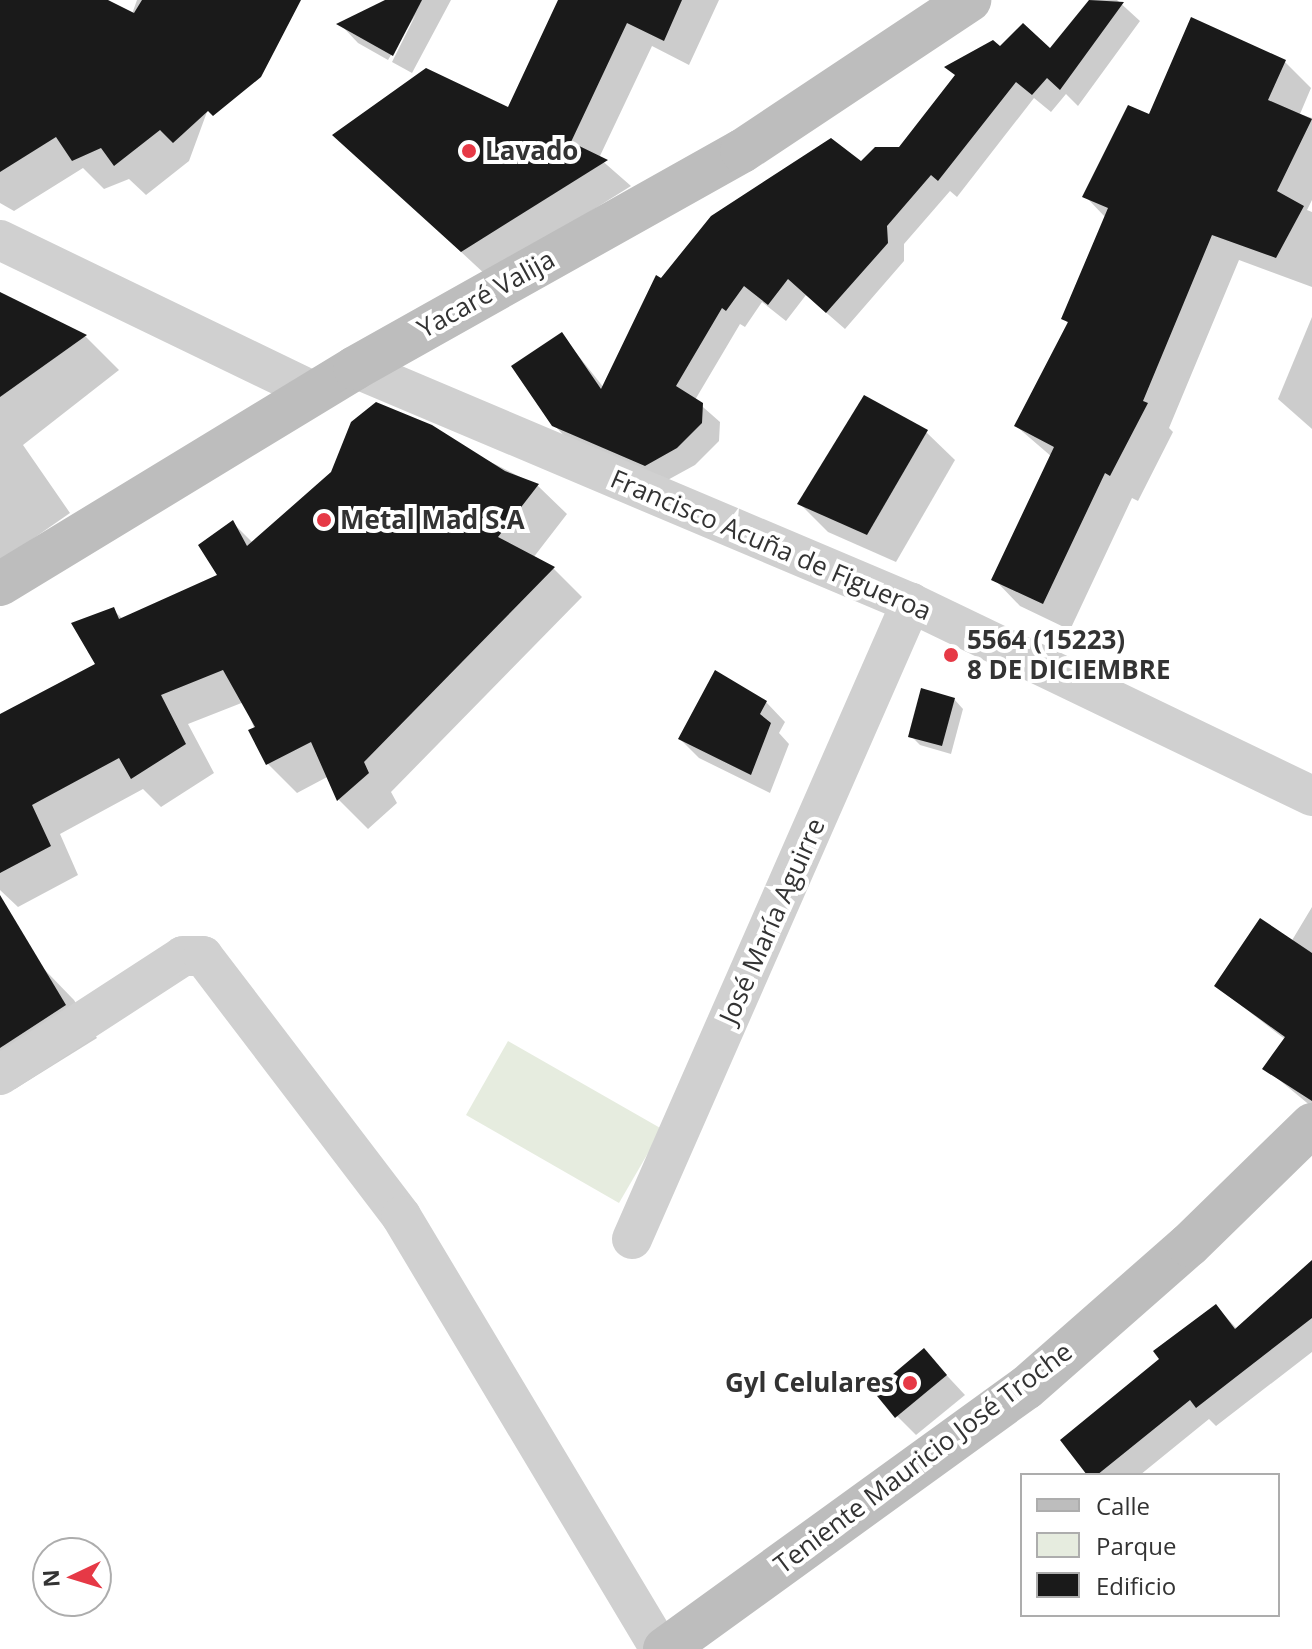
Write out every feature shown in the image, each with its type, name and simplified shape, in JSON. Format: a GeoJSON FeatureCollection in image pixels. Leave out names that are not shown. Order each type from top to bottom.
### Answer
{"type":"FeatureCollection","features":[{"type":"Feature","properties":{"kind":"street","name":"Yacaré Valija"},"geometry":{"type":"LineString","coordinates":[[0,584],[355,368],[742,151],[969,0]]}},
{"type":"Feature","properties":{"kind":"street"},"geometry":{"type":"LineString","coordinates":[[0,240],[315,392]]}},
{"type":"Feature","properties":{"kind":"street","name":"Francisco Acuña de Figueroa"},"geometry":{"type":"LineString","coordinates":[[355,368],[911,603],[1312,796]]}},
{"type":"Feature","properties":{"kind":"street","name":"José María Aguirre"},"geometry":{"type":"LineString","coordinates":[[632,1239],[911,603]]}},
{"type":"Feature","properties":{"kind":"street"},"geometry":{"type":"LineString","coordinates":[[0,1075],[183,956],[203,956],[218,971],[401,1216],[663,1649]]}},
{"type":"Feature","properties":{"kind":"street","name":"Teniente Mauricio José Troche"},"geometry":{"type":"LineString","coordinates":[[663,1649],[1026,1388],[1189,1245],[1312,1125]]}},
{"type":"Feature","properties":{"kind":"green space"},"geometry":{"type":"Polygon","coordinates":[[[508,1041],[662,1129],[619,1203],[466,1115],[508,1041]]]}},
{"type":"Feature","properties":{"kind":"building"},"geometry":{"type":"Polygon","coordinates":[[[0,0],[108,0],[134,13],[142,0],[301,0],[261,77],[213,116],[208,111],[173,143],[160,130],[114,166],[101,148],[72,161],[56,137],[0,172],[0,0]]]}},
{"type":"Feature","properties":{"kind":"building"},"geometry":{"type":"Polygon","coordinates":[[[385,0],[422,0],[393,56],[336,24],[385,0]]]}},
{"type":"Feature","properties":{"kind":"building","name":"Lavado"},"geometry":{"type":"Polygon","coordinates":[[[558,0],[682,0],[664,41],[627,23],[571,142],[608,160],[461,252],[332,135],[426,68],[508,107],[558,0]]]}},
{"type":"Feature","properties":{"kind":"building"},"geometry":{"type":"Polygon","coordinates":[[[1089,0],[1124,2],[1060,90],[1047,78],[1032,95],[1016,82],[938,181],[931,175],[887,226],[888,243],[826,313],[788,279],[768,305],[744,286],[726,311],[722,308],[676,386],[703,403],[702,423],[677,448],[645,466],[552,426],[511,366],[562,332],[601,389],[656,275],[661,278],[711,216],[831,138],[861,161],[875,147],[899,147],[955,75],[944,67],[993,40],[1000,46],[1023,23],[1050,48],[1089,0]]]}},
{"type":"Feature","properties":{"kind":"building"},"geometry":{"type":"Polygon","coordinates":[[[1191,17],[1286,60],[1268,100],[1312,119],[1277,191],[1304,206],[1276,258],[1212,235],[1143,401],[1148,403],[1110,476],[1105,473],[1043,604],[991,580],[1054,447],[1014,426],[1068,322],[1061,319],[1108,208],[1082,197],[1128,105],[1149,114],[1191,17]]]}},
{"type":"Feature","properties":{"kind":"building"},"geometry":{"type":"Polygon","coordinates":[[[0,292],[87,335],[0,397],[0,292]]]}},
{"type":"Feature","properties":{"kind":"building"},"geometry":{"type":"Polygon","coordinates":[[[864,395],[928,430],[867,535],[797,504],[864,395]]]}},
{"type":"Feature","properties":{"kind":"building"},"geometry":{"type":"Polygon","coordinates":[[[376,402],[432,425],[505,471],[539,484],[498,537],[555,567],[364,762],[369,773],[337,801],[311,742],[266,765],[248,730],[255,727],[223,670],[161,695],[186,744],[131,779],[119,758],[32,805],[51,846],[0,873],[0,714],[95,664],[71,623],[114,607],[119,619],[217,575],[198,545],[233,520],[247,546],[331,472],[351,422],[376,402]]]}},
{"type":"Feature","properties":{"kind":"building"},"geometry":{"type":"Polygon","coordinates":[[[715,670],[767,701],[760,714],[771,723],[751,775],[678,739],[715,670]]]}},
{"type":"Feature","properties":{"kind":"building"},"geometry":{"type":"Polygon","coordinates":[[[921,688],[955,698],[942,746],[908,737],[921,688]]]}},
{"type":"Feature","properties":{"kind":"building"},"geometry":{"type":"Polygon","coordinates":[[[0,895],[66,1005],[0,1048],[0,895]]]}},
{"type":"Feature","properties":{"kind":"building"},"geometry":{"type":"Polygon","coordinates":[[[1260,918],[1312,953],[1312,1101],[1262,1069],[1285,1037],[1214,986],[1260,918]]]}},
{"type":"Feature","properties":{"kind":"building"},"geometry":{"type":"Polygon","coordinates":[[[1312,1260],[1312,1318],[1196,1408],[1190,1400],[1099,1473],[1085,1473],[1060,1440],[1159,1359],[1153,1351],[1216,1304],[1235,1329],[1312,1260]]]}},
{"type":"Feature","properties":{"kind":"building","name":"Gyl Celulares"},"geometry":{"type":"Polygon","coordinates":[[[924,1348],[947,1375],[895,1418],[873,1391],[924,1348]]]}},
{"type":"Feature","properties":{"kind":"place","name":"Lavado"},"geometry":{"type":"Point","coordinates":[469,151]}},
{"type":"Feature","properties":{"kind":"place","name":"Metal Mad S.A"},"geometry":{"type":"Point","coordinates":[324,520]}},
{"type":"Feature","properties":{"kind":"place","name":"5564 (15223) 8 DE DICIEMBRE"},"geometry":{"type":"Point","coordinates":[951,655]}},
{"type":"Feature","properties":{"kind":"place","name":"Gyl Celulares"},"geometry":{"type":"Point","coordinates":[910,1383]}}]}
